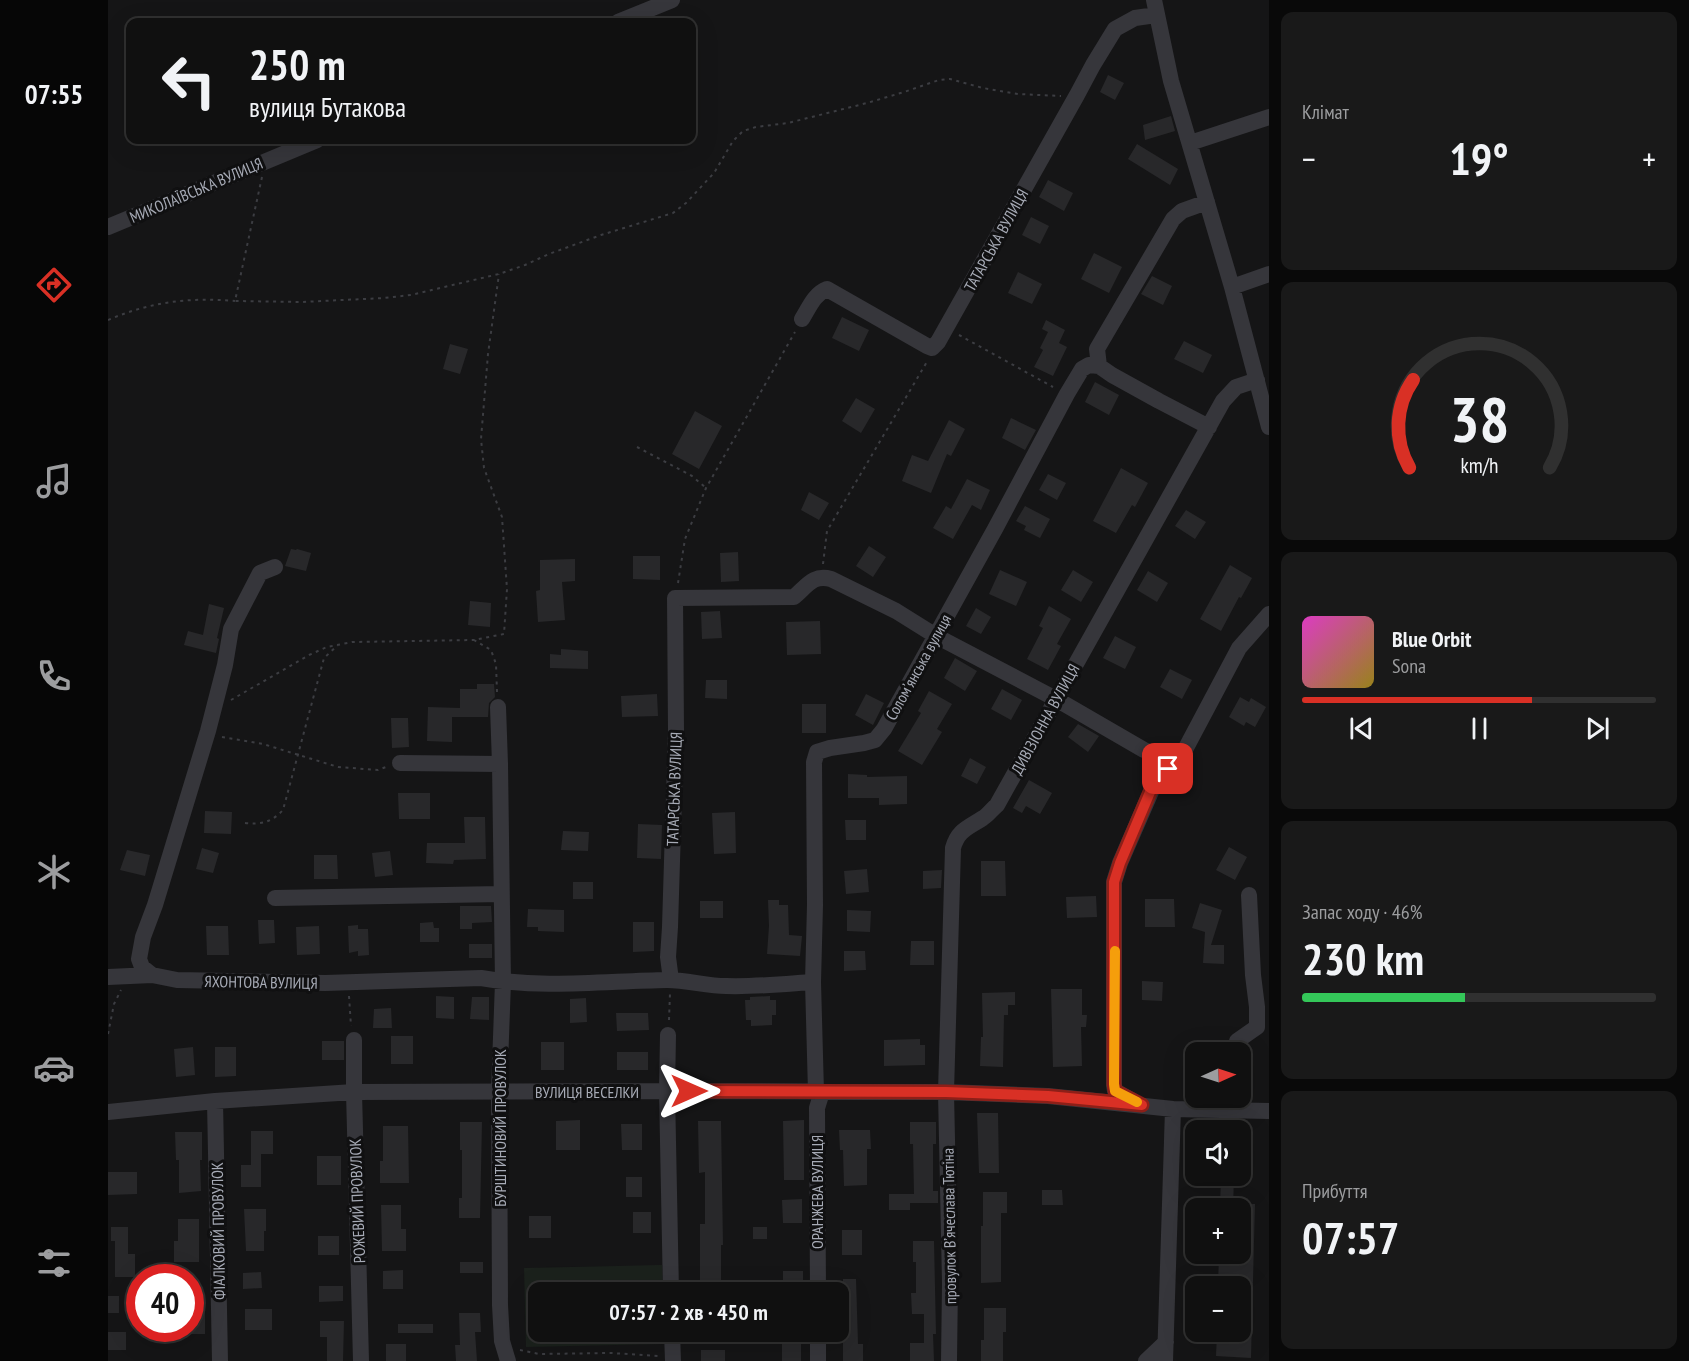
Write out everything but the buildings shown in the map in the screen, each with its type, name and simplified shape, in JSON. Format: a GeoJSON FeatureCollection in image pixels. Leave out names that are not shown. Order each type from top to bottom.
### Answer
{"type":"FeatureCollection","features":[{"type":"Feature","properties":{"kind":"street"},"geometry":{"type":"LineString","coordinates":[[628,18],[672,0]]}},
{"type":"Feature","properties":{"kind":"street"},"geometry":{"type":"LineString","coordinates":[[1156,4],[1171,81],[1232,287],[1269,427]]}},
{"type":"Feature","properties":{"kind":"street","name":"ТАТАРСЬКА ВУЛИЦЯ"},"geometry":{"type":"LineString","coordinates":[[942,335],[1115,29],[1156,4]]}},
{"type":"Feature","properties":{"kind":"street"},"geometry":{"type":"LineString","coordinates":[[1190,142],[1269,117]]}},
{"type":"Feature","properties":{"kind":"street","name":"МИКОЛАЇВСЬКА ВУЛИЦЯ"},"geometry":{"type":"LineString","coordinates":[[108,227],[307,144]]}},
{"type":"Feature","properties":{"kind":"street"},"geometry":{"type":"LineString","coordinates":[[1207,202],[1182,211],[1173,219],[1097,349],[1099,366],[1209,427]]}},
{"type":"Feature","properties":{"kind":"street"},"geometry":{"type":"LineString","coordinates":[[1232,287],[1269,274]]}},
{"type":"Feature","properties":{"kind":"street"},"geometry":{"type":"LineString","coordinates":[[802,320],[815,297],[827,289],[927,346],[932,348],[942,335]]}},
{"type":"Feature","properties":{"kind":"street","name":"Соломʼянська вулиця"},"geometry":{"type":"LineString","coordinates":[[819,1092],[813,982],[814,762],[817,752],[875,740],[901,700],[1066,394],[1083,369],[1089,365],[1099,366]]}},
{"type":"Feature","properties":{"kind":"street","name":"ДИВІЗІОННА ВУЛИЦЯ"},"geometry":{"type":"LineString","coordinates":[[946,1092],[953,848],[956,837],[967,827],[985,817],[997,804],[1223,401],[1236,387],[1257,380]]}},
{"type":"Feature","properties":{"kind":"street"},"geometry":{"type":"LineString","coordinates":[[152,975],[142,967],[139,959],[143,937],[207,735],[225,665],[231,629],[260,573],[275,567]]}},
{"type":"Feature","properties":{"kind":"street"},"geometry":{"type":"LineString","coordinates":[[675,598],[794,597],[814,579],[822,577],[831,579],[896,611],[936,636],[1056,699],[1144,750],[1179,761]]}},
{"type":"Feature","properties":{"kind":"street","name":"ТАТАРСЬКА ВУЛИЦЯ"},"geometry":{"type":"LineString","coordinates":[[670,980],[668,957],[676,730],[675,598]]}},
{"type":"Feature","properties":{"kind":"street"},"geometry":{"type":"LineString","coordinates":[[1142,1105],[1115,1091],[1114,1084],[1114,882],[1156,778],[1179,761],[1239,648],[1269,614]]}},
{"type":"Feature","properties":{"kind":"street","name":"БУРШТИНОВИЙ ПРОВУЛОК"},"geometry":{"type":"LineString","coordinates":[[498,707],[503,982],[499,1092],[500,1305],[502,1341],[506,1354]]}},
{"type":"Feature","properties":{"kind":"street"},"geometry":{"type":"LineString","coordinates":[[400,763],[500,764]]}},
{"type":"Feature","properties":{"kind":"street"},"geometry":{"type":"LineString","coordinates":[[275,898],[501,894]]}},
{"type":"Feature","properties":{"kind":"street"},"geometry":{"type":"LineString","coordinates":[[1237,1042],[1257,1027],[1250,895]]}},
{"type":"Feature","properties":{"kind":"street"},"geometry":{"type":"LineString","coordinates":[[116,976],[139,959]]}},
{"type":"Feature","properties":{"kind":"street","name":"ЯХОНТОВА ВУЛИЦЯ"},"geometry":{"type":"LineString","coordinates":[[116,976],[152,975],[177,980],[349,983],[481,978],[503,982],[558,985],[670,980],[724,986],[773,986],[813,982]]}},
{"type":"Feature","properties":{"kind":"street"},"geometry":{"type":"LineString","coordinates":[[668,1035],[671,1282]]}},
{"type":"Feature","properties":{"kind":"street","name":"РОЖЕВИЙ ПРОВУЛОК"},"geometry":{"type":"LineString","coordinates":[[354,1040],[361,1361]]}},
{"type":"Feature","properties":{"kind":"street","name":"ВУЛИЦЯ ВЕСЕЛКИ"},"geometry":{"type":"LineString","coordinates":[[108,1112],[215,1101],[354,1092],[946,1092],[1048,1096],[1173,1109],[1185,1108]]}},
{"type":"Feature","properties":{"kind":"street","name":"ОРАНЖЕВА ВУЛИЦЯ"},"geometry":{"type":"LineString","coordinates":[[818,1282],[817,1108],[819,1092]]}},
{"type":"Feature","properties":{"kind":"street","name":"провулок Вʼячеслава Тютіна"},"geometry":{"type":"LineString","coordinates":[[946,1092],[950,1283],[949,1361]]}},
{"type":"Feature","properties":{"kind":"street","name":"ФІАЛКОВИЙ ПРОВУЛОК"},"geometry":{"type":"LineString","coordinates":[[215,1101],[220,1361]]}},
{"type":"Feature","properties":{"kind":"street","name":"ВУЛИЦЯ ВЕСЕЛКИ"},"geometry":{"type":"LineString","coordinates":[[1251,1108],[1269,1111]]}},
{"type":"Feature","properties":{"kind":"street"},"geometry":{"type":"LineString","coordinates":[[1165,1361],[1173,1109]]}},
{"type":"Feature","properties":{"kind":"street"},"geometry":{"type":"LineString","coordinates":[[672,1342],[673,1359]]}},
{"type":"Feature","properties":{"kind":"street"},"geometry":{"type":"LineString","coordinates":[[818,1342],[818,1361]]}},
{"type":"Feature","properties":{"kind":"street"},"geometry":{"type":"LineString","coordinates":[[1146,1361],[1166,1342]]}},
{"type":"Feature","properties":{"kind":"path"},"geometry":{"type":"LineString","coordinates":[[108,320],[130,310],[173,301],[209,299],[302,302],[384,298],[411,295],[499,274],[601,235],[673,213],[686,203],[714,173],[733,141],[743,131],[788,123],[904,92],[939,80],[950,79],[1018,94],[1077,95]]}},
{"type":"Feature","properties":{"kind":"path"},"geometry":{"type":"LineString","coordinates":[[235,301],[266,160]]}},
{"type":"Feature","properties":{"kind":"path"},"geometry":{"type":"LineString","coordinates":[[213,710],[327,647],[352,642],[474,640],[504,634],[507,589],[502,517],[484,468],[481,439],[488,354],[499,274]]}},
{"type":"Feature","properties":{"kind":"path"},"geometry":{"type":"LineString","coordinates":[[675,598],[685,539],[706,488],[802,320]]}},
{"type":"Feature","properties":{"kind":"path"},"geometry":{"type":"LineString","coordinates":[[822,577],[827,531],[942,335],[1066,394]]}},
{"type":"Feature","properties":{"kind":"path"},"geometry":{"type":"LineString","coordinates":[[637,447],[692,476],[706,488]]}},
{"type":"Feature","properties":{"kind":"path"},"geometry":{"type":"LineString","coordinates":[[474,640],[491,650],[496,664],[498,707]]}},
{"type":"Feature","properties":{"kind":"path"},"geometry":{"type":"LineString","coordinates":[[245,823],[256,824],[274,820],[283,810],[324,658],[338,645]]}},
{"type":"Feature","properties":{"kind":"path"},"geometry":{"type":"LineString","coordinates":[[207,735],[263,744],[338,767],[378,770],[400,763]]}},
{"type":"Feature","properties":{"kind":"path"},"geometry":{"type":"LineString","coordinates":[[108,1034],[114,1004],[116,976]]}},
{"type":"Feature","properties":{"kind":"path"},"geometry":{"type":"LineString","coordinates":[[668,1035],[670,980]]}},
{"type":"Feature","properties":{"kind":"path"},"geometry":{"type":"LineString","coordinates":[[349,983],[350,1018],[354,1040]]}},
{"type":"Feature","properties":{"kind":"path"},"geometry":{"type":"LineString","coordinates":[[506,1354],[611,1353],[673,1359]]}},
{"type":"Feature","properties":{"kind":"shaded area"},"geometry":{"type":"Polygon","coordinates":[[[662,1265],[663,1282],[528,1282],[528,1342],[664,1342],[664,1344],[526,1347],[524,1268],[662,1265]]]}},
{"type":"Feature","properties":{"kind":"slow traffic"},"geometry":{"type":"LineString","coordinates":[[1115,951],[1115,1091],[1137,1102]]}},
{"type":"Feature","properties":{"kind":"route"},"geometry":{"type":"LineString","coordinates":[[689,1091],[946,1092],[1048,1096],[1142,1105],[1115,1091],[1114,1084],[1114,882],[1156,778],[1168,769]]}}]}
